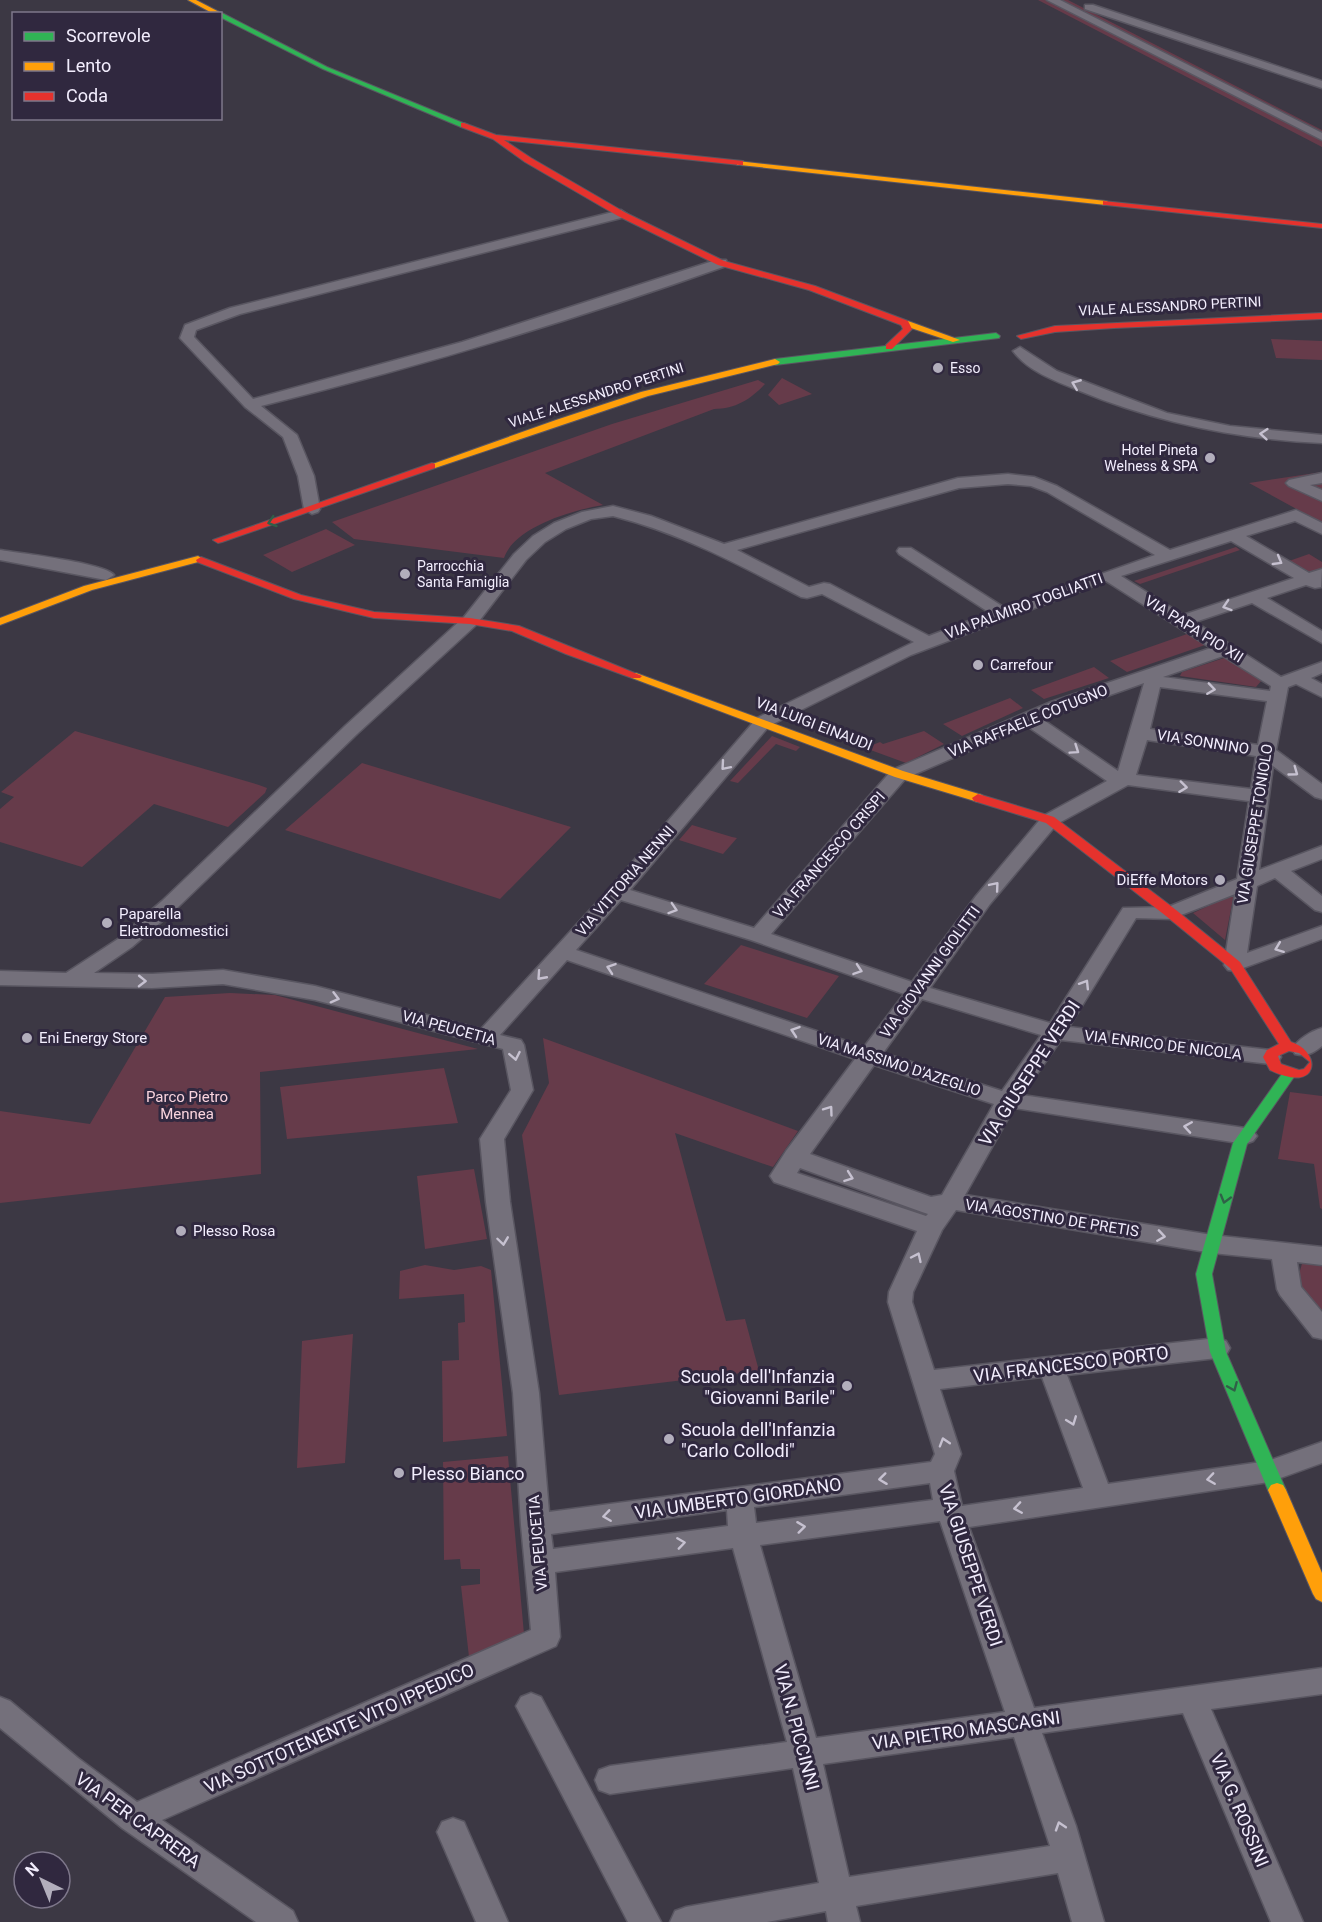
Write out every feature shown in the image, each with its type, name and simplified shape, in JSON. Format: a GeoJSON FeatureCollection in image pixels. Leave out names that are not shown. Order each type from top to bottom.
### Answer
{"type":"FeatureCollection","features":[{"type":"Feature","properties":{"kind":"main road"},"geometry":{"type":"LineString","coordinates":[[191,0],[216,12]]}},
{"type":"Feature","properties":{"kind":"main road"},"geometry":{"type":"LineString","coordinates":[[222,15],[325,68],[495,137],[528,160],[621,214],[721,263],[812,288],[956,340]]}},
{"type":"Feature","properties":{"kind":"main road"},"geometry":{"type":"LineString","coordinates":[[495,137],[1322,226]]}},
{"type":"Feature","properties":{"kind":"main road","name":"VIALE ALESSANDRO PERTINI"},"geometry":{"type":"LineString","coordinates":[[0,622],[88,588],[199,560],[217,559],[230,552],[590,423],[749,374],[786,366],[996,342],[1055,329],[1322,316]]}},
{"type":"Feature","properties":{"kind":"main road","name":"VIALE ALESSANDRO PERTINI"},"geometry":{"type":"LineString","coordinates":[[230,552],[227,543],[211,540],[312,509],[607,405],[727,371],[784,360],[956,340],[996,342],[1026,349],[1065,335],[1121,329],[1322,322]]}},
{"type":"Feature","properties":{"kind":"main road"},"geometry":{"type":"LineString","coordinates":[[889,347],[908,329],[905,323]]}},
{"type":"Feature","properties":{"kind":"main road"},"geometry":{"type":"LineString","coordinates":[[1021,336],[1031,340],[1026,349]]}},
{"type":"Feature","properties":{"kind":"main road"},"geometry":{"type":"LineString","coordinates":[[0,614],[187,548],[189,556],[199,560]]}},
{"type":"Feature","properties":{"kind":"main road"},"geometry":{"type":"LineString","coordinates":[[230,552],[249,577]]}},
{"type":"Feature","properties":{"kind":"main road","name":"VIA LUIGI EINAUDI"},"geometry":{"type":"LineString","coordinates":[[199,560],[298,597],[374,615],[470,621],[515,628],[570,652],[899,774],[1050,820],[1235,965],[1300,1057],[1275,1067],[1289,1074]]}},
{"type":"Feature","properties":{"kind":"main road"},"geometry":{"type":"LineString","coordinates":[[1300,1057],[1310,1073],[1289,1074],[1240,1143],[1204,1274],[1217,1347],[1322,1594]]}},
{"type":"Feature","properties":{"kind":"street"},"geometry":{"type":"LineString","coordinates":[[1052,0],[1322,137]]}},
{"type":"Feature","properties":{"kind":"street"},"geometry":{"type":"LineString","coordinates":[[1061,0],[1091,7],[1322,85]]}},
{"type":"Feature","properties":{"kind":"street"},"geometry":{"type":"LineString","coordinates":[[312,509],[306,476],[291,435],[250,404],[187,338],[190,328],[235,311],[621,214]]}},
{"type":"Feature","properties":{"kind":"street"},"geometry":{"type":"LineString","coordinates":[[250,404],[323,386],[537,325],[668,283],[721,263]]}},
{"type":"Feature","properties":{"kind":"street"},"geometry":{"type":"LineString","coordinates":[[1026,349],[1039,367],[1052,374],[1155,413],[1209,426],[1322,440]]}},
{"type":"Feature","properties":{"kind":"street"},"geometry":{"type":"LineString","coordinates":[[1322,478],[1294,483],[1322,496]]}},
{"type":"Feature","properties":{"kind":"street"},"geometry":{"type":"LineString","coordinates":[[723,549],[958,483],[1008,479],[1034,482],[1052,489],[1168,556]]}},
{"type":"Feature","properties":{"kind":"street"},"geometry":{"type":"LineString","coordinates":[[1322,504],[1312,509],[1322,515]]}},
{"type":"Feature","properties":{"kind":"street"},"geometry":{"type":"LineString","coordinates":[[71,979],[125,943],[169,905],[346,735],[470,621],[520,556],[538,538],[560,526],[588,515],[613,511],[645,519],[723,549],[807,593],[824,588],[927,642]]}},
{"type":"Feature","properties":{"kind":"street","name":"VIA PALMIRO TOGLIATTI"},"geometry":{"type":"LineString","coordinates":[[763,722],[905,651],[1108,575],[1296,514],[1322,529]]}},
{"type":"Feature","properties":{"kind":"street"},"geometry":{"type":"LineString","coordinates":[[1233,535],[1317,580]]}},
{"type":"Feature","properties":{"kind":"street"},"geometry":{"type":"LineString","coordinates":[[905,551],[1003,614]]}},
{"type":"Feature","properties":{"kind":"street"},"geometry":{"type":"LineString","coordinates":[[0,555],[106,575]]}},
{"type":"Feature","properties":{"kind":"street","name":"VIA PAPA PIO XII"},"geometry":{"type":"LineString","coordinates":[[1108,575],[1285,686],[1322,692]]}},
{"type":"Feature","properties":{"kind":"street"},"geometry":{"type":"LineString","coordinates":[[1182,621],[1254,597],[1317,580]]}},
{"type":"Feature","properties":{"kind":"street"},"geometry":{"type":"LineString","coordinates":[[1254,597],[1322,638]]}},
{"type":"Feature","properties":{"kind":"street","name":"VIA RAFFAELE COTUGNO"},"geometry":{"type":"LineString","coordinates":[[899,774],[1057,706],[1154,677],[1226,649]]}},
{"type":"Feature","properties":{"kind":"street"},"geometry":{"type":"LineString","coordinates":[[1050,820],[1123,780],[1140,733],[1154,677],[1285,686],[1322,667]]}},
{"type":"Feature","properties":{"kind":"street","name":"VIA GIUSEPPE TONIOLO"},"geometry":{"type":"LineString","coordinates":[[1235,965],[1245,883],[1266,752],[1285,686]]}},
{"type":"Feature","properties":{"kind":"street"},"geometry":{"type":"LineString","coordinates":[[1029,719],[1123,780],[1259,796]]}},
{"type":"Feature","properties":{"kind":"street","name":"VIA VITTORIA NENNI"},"geometry":{"type":"LineString","coordinates":[[486,1037],[617,892],[763,722]]}},
{"type":"Feature","properties":{"kind":"street","name":"VIA SONNINO"},"geometry":{"type":"LineString","coordinates":[[1140,733],[1266,752]]}},
{"type":"Feature","properties":{"kind":"street"},"geometry":{"type":"LineString","coordinates":[[1266,752],[1322,792]]}},
{"type":"Feature","properties":{"kind":"street","name":"VIA FRANCESCO CRISPI"},"geometry":{"type":"LineString","coordinates":[[758,936],[899,774]]}},
{"type":"Feature","properties":{"kind":"street","name":"VIA GIOVANNI GIOLITTI"},"geometry":{"type":"LineString","coordinates":[[794,1157],[983,900],[1050,820]]}},
{"type":"Feature","properties":{"kind":"street"},"geometry":{"type":"LineString","coordinates":[[1171,913],[1322,852]]}},
{"type":"Feature","properties":{"kind":"street"},"geometry":{"type":"LineString","coordinates":[[1278,870],[1322,906]]}},
{"type":"Feature","properties":{"kind":"street"},"geometry":{"type":"LineString","coordinates":[[617,892],[758,936],[917,991],[1055,1032]]}},
{"type":"Feature","properties":{"kind":"street","name":"VIA GIUSEPPE VERDI"},"geometry":{"type":"LineString","coordinates":[[1088,1922],[1024,1722],[950,1514],[941,1471],[948,1454],[900,1302],[901,1292],[931,1227],[950,1201],[1007,1100],[1055,1032],[1130,912],[1171,913]]}},
{"type":"Feature","properties":{"kind":"street"},"geometry":{"type":"LineString","coordinates":[[1235,965],[1322,932]]}},
{"type":"Feature","properties":{"kind":"street"},"geometry":{"type":"LineString","coordinates":[[108,980],[125,943]]}},
{"type":"Feature","properties":{"kind":"street","name":"VIA MASSIMO D'AZEGLIO"},"geometry":{"type":"LineString","coordinates":[[563,952],[868,1056],[1007,1100],[1245,1136]]}},
{"type":"Feature","properties":{"kind":"street","name":"VIA PEUCETIA"},"geometry":{"type":"LineString","coordinates":[[0,978],[152,981],[223,977],[315,993],[513,1045],[522,1090],[492,1139],[498,1202],[526,1393],[535,1525],[546,1637]]}},
{"type":"Feature","properties":{"kind":"street","name":"VIA ENRICO DE NICOLA"},"geometry":{"type":"LineString","coordinates":[[1055,1032],[1300,1057]]}},
{"type":"Feature","properties":{"kind":"street"},"geometry":{"type":"LineString","coordinates":[[1300,1057],[1322,1035]]}},
{"type":"Feature","properties":{"kind":"street"},"geometry":{"type":"LineString","coordinates":[[794,1157],[782,1176],[931,1227]]}},
{"type":"Feature","properties":{"kind":"street","name":"VIA AGOSTINO DE PRETIS"},"geometry":{"type":"LineString","coordinates":[[794,1157],[930,1206],[950,1201],[1212,1244],[1322,1256]]}},
{"type":"Feature","properties":{"kind":"street"},"geometry":{"type":"LineString","coordinates":[[1284,1252],[1289,1289],[1322,1330]]}},
{"type":"Feature","properties":{"kind":"street","name":"VIA FRANCESCO PORTO"},"geometry":{"type":"LineString","coordinates":[[925,1381],[1217,1347]]}},
{"type":"Feature","properties":{"kind":"street"},"geometry":{"type":"LineString","coordinates":[[1051,1366],[1099,1495]]}},
{"type":"Feature","properties":{"kind":"street"},"geometry":{"type":"LineString","coordinates":[[540,1562],[743,1534],[950,1514],[1099,1495],[1269,1471],[1322,1452]]}},
{"type":"Feature","properties":{"kind":"street","name":"VIA UMBERTO GIORDANO"},"geometry":{"type":"LineString","coordinates":[[535,1525],[941,1471]]}},
{"type":"Feature","properties":{"kind":"street","name":"VIA N. PICCINNI"},"geometry":{"type":"LineString","coordinates":[[739,1497],[743,1534],[805,1753],[841,1908]]}},
{"type":"Feature","properties":{"kind":"street","name":"VIA SOTTOTENENTE VITO IPPEDICO"},"geometry":{"type":"LineString","coordinates":[[133,1818],[546,1637]]}},
{"type":"Feature","properties":{"kind":"street","name":"VIA PIETRO MASCAGNI"},"geometry":{"type":"LineString","coordinates":[[609,1780],[1322,1680]]}},
{"type":"Feature","properties":{"kind":"street","name":"VIA G. ROSSINI"},"geometry":{"type":"LineString","coordinates":[[1192,1699],[1287,1922]]}},
{"type":"Feature","properties":{"kind":"street"},"geometry":{"type":"LineString","coordinates":[[531,1706],[645,1922]]}},
{"type":"Feature","properties":{"kind":"street","name":"VIA PER CAPRERA"},"geometry":{"type":"LineString","coordinates":[[0,1710],[48,1754],[133,1818],[282,1922]]}},
{"type":"Feature","properties":{"kind":"street"},"geometry":{"type":"LineString","coordinates":[[453,1832],[492,1922]]}},
{"type":"Feature","properties":{"kind":"street"},"geometry":{"type":"LineString","coordinates":[[686,1922],[841,1908],[1069,1857]]}},
{"type":"Feature","properties":{"kind":"green space"},"geometry":{"type":"Polygon","coordinates":[[[1038,0],[1068,0],[1322,130],[1322,147],[1038,0]]]}},
{"type":"Feature","properties":{"kind":"green space"},"geometry":{"type":"Polygon","coordinates":[[[1271,339],[1322,341],[1322,360],[1276,358],[1271,339]]]}},
{"type":"Feature","properties":{"kind":"green space"},"geometry":{"type":"Polygon","coordinates":[[[782,378],[812,394],[779,405],[768,395],[782,378]]]}},
{"type":"Feature","properties":{"kind":"green space"},"geometry":{"type":"Polygon","coordinates":[[[758,380],[765,384],[749,399],[736,405],[714,409],[545,473],[603,505],[561,516],[532,529],[519,537],[504,558],[354,539],[332,522],[612,424],[758,380]]]}},
{"type":"Feature","properties":{"kind":"green space"},"geometry":{"type":"Polygon","coordinates":[[[1322,472],[1322,523],[1249,483],[1322,472]]]}},
{"type":"Feature","properties":{"kind":"green space"},"geometry":{"type":"Polygon","coordinates":[[[326,529],[355,545],[292,572],[263,555],[326,529]]]}},
{"type":"Feature","properties":{"kind":"green space"},"geometry":{"type":"Polygon","coordinates":[[[1236,547],[1240,550],[1140,584],[1134,581],[1236,547]]]}},
{"type":"Feature","properties":{"kind":"green space"},"geometry":{"type":"Polygon","coordinates":[[[1309,554],[1322,562],[1322,568],[1310,572],[1289,561],[1309,554]]]}},
{"type":"Feature","properties":{"kind":"green space"},"geometry":{"type":"Polygon","coordinates":[[[1187,634],[1205,645],[1127,672],[1110,661],[1187,634]]]}},
{"type":"Feature","properties":{"kind":"green space"},"geometry":{"type":"Polygon","coordinates":[[[1227,657],[1262,680],[1256,687],[1180,676],[1182,672],[1227,657]]]}},
{"type":"Feature","properties":{"kind":"green space"},"geometry":{"type":"Polygon","coordinates":[[[1094,667],[1109,678],[1044,699],[1031,690],[1094,667]]]}},
{"type":"Feature","properties":{"kind":"green space"},"geometry":{"type":"Polygon","coordinates":[[[1010,698],[1023,708],[962,736],[943,724],[1010,698]]]}},
{"type":"Feature","properties":{"kind":"green space"},"geometry":{"type":"Polygon","coordinates":[[[75,731],[267,788],[265,793],[228,827],[154,804],[82,867],[0,842],[0,809],[14,797],[1,792],[75,731]]]}},
{"type":"Feature","properties":{"kind":"green space"},"geometry":{"type":"Polygon","coordinates":[[[924,731],[944,744],[906,763],[865,748],[880,742],[883,744],[924,731]]]}},
{"type":"Feature","properties":{"kind":"green space"},"geometry":{"type":"Polygon","coordinates":[[[772,736],[800,747],[796,751],[776,744],[738,783],[730,781],[772,736]]]}},
{"type":"Feature","properties":{"kind":"green space"},"geometry":{"type":"Polygon","coordinates":[[[362,763],[571,827],[500,899],[285,830],[362,763]]]}},
{"type":"Feature","properties":{"kind":"green space"},"geometry":{"type":"Polygon","coordinates":[[[692,825],[737,838],[723,854],[679,840],[692,825]]]}},
{"type":"Feature","properties":{"kind":"green space"},"geometry":{"type":"Polygon","coordinates":[[[1234,894],[1225,940],[1193,913],[1234,894]]]}},
{"type":"Feature","properties":{"kind":"green space"},"geometry":{"type":"Polygon","coordinates":[[[741,945],[839,976],[807,1018],[704,984],[741,945]]]}},
{"type":"Feature","properties":{"kind":"green space","name":"Parco Pietro Mennea"},"geometry":{"type":"Polygon","coordinates":[[[230,993],[275,995],[478,1049],[260,1072],[261,1174],[0,1203],[0,1111],[90,1124],[165,997],[230,993]]]}},
{"type":"Feature","properties":{"kind":"green space"},"geometry":{"type":"Polygon","coordinates":[[[543,1038],[798,1131],[773,1167],[675,1133],[726,1321],[745,1319],[759,1371],[559,1395],[522,1135],[549,1083],[543,1038]]]}},
{"type":"Feature","properties":{"kind":"green space"},"geometry":{"type":"Polygon","coordinates":[[[444,1068],[458,1123],[287,1139],[280,1087],[444,1068]]]}},
{"type":"Feature","properties":{"kind":"green space"},"geometry":{"type":"Polygon","coordinates":[[[1290,1092],[1322,1096],[1322,1209],[1314,1164],[1278,1159],[1290,1092]]]}},
{"type":"Feature","properties":{"kind":"green space"},"geometry":{"type":"Polygon","coordinates":[[[474,1169],[487,1239],[425,1249],[417,1176],[474,1169]]]}},
{"type":"Feature","properties":{"kind":"green space"},"geometry":{"type":"Polygon","coordinates":[[[1303,1260],[1322,1262],[1322,1314],[1296,1285],[1303,1260]]]}},
{"type":"Feature","properties":{"kind":"green space"},"geometry":{"type":"Polygon","coordinates":[[[425,1265],[454,1270],[481,1266],[491,1270],[507,1436],[443,1442],[442,1361],[459,1360],[458,1323],[465,1322],[464,1294],[399,1299],[400,1271],[425,1265]]]}},
{"type":"Feature","properties":{"kind":"green space"},"geometry":{"type":"Polygon","coordinates":[[[353,1334],[345,1463],[297,1468],[302,1341],[353,1334]]]}},
{"type":"Feature","properties":{"kind":"green space"},"geometry":{"type":"Polygon","coordinates":[[[508,1456],[524,1634],[469,1657],[461,1586],[480,1584],[480,1569],[461,1569],[460,1559],[444,1560],[443,1462],[508,1456]]]}},
{"type":"Feature","properties":{"kind":"traffic: fast"},"geometry":{"type":"LineString","coordinates":[[222,15],[325,68],[464,125]]}},
{"type":"Feature","properties":{"kind":"traffic: fast"},"geometry":{"type":"LineString","coordinates":[[775,362],[996,336]]}},
{"type":"Feature","properties":{"kind":"traffic: fast"},"geometry":{"type":"LineString","coordinates":[[1277,1490],[1218,1352],[1204,1274],[1240,1143],[1289,1074]]}},
{"type":"Feature","properties":{"kind":"traffic: slow"},"geometry":{"type":"LineString","coordinates":[[191,0],[216,12]]}},
{"type":"Feature","properties":{"kind":"traffic: slow"},"geometry":{"type":"LineString","coordinates":[[740,163],[1106,203]]}},
{"type":"Feature","properties":{"kind":"traffic: slow"},"geometry":{"type":"LineString","coordinates":[[905,323],[956,340]]}},
{"type":"Feature","properties":{"kind":"traffic: slow"},"geometry":{"type":"LineString","coordinates":[[432,466],[644,394],[775,362]]}},
{"type":"Feature","properties":{"kind":"traffic: slow"},"geometry":{"type":"LineString","coordinates":[[0,622],[88,588],[198,559]]}},
{"type":"Feature","properties":{"kind":"traffic: slow"},"geometry":{"type":"LineString","coordinates":[[636,676],[899,774],[978,798]]}},
{"type":"Feature","properties":{"kind":"traffic: slow"},"geometry":{"type":"LineString","coordinates":[[1277,1490],[1322,1594]]}},
{"type":"Feature","properties":{"kind":"traffic: jam"},"geometry":{"type":"LineString","coordinates":[[464,125],[495,137],[740,163]]}},
{"type":"Feature","properties":{"kind":"traffic: jam"},"geometry":{"type":"LineString","coordinates":[[497,139],[528,160],[621,214],[721,263],[812,288],[905,323],[908,329],[889,347]]}},
{"type":"Feature","properties":{"kind":"traffic: jam"},"geometry":{"type":"LineString","coordinates":[[1106,203],[1322,226]]}},
{"type":"Feature","properties":{"kind":"traffic: jam"},"geometry":{"type":"LineString","coordinates":[[1021,336],[1055,329],[1114,325],[1322,316]]}},
{"type":"Feature","properties":{"kind":"traffic: jam"},"geometry":{"type":"LineString","coordinates":[[218,540],[432,466]]}},
{"type":"Feature","properties":{"kind":"traffic: jam"},"geometry":{"type":"LineString","coordinates":[[201,560],[298,597],[374,615],[470,621],[515,628],[570,652],[636,676]]}},
{"type":"Feature","properties":{"kind":"traffic: jam"},"geometry":{"type":"LineString","coordinates":[[978,798],[1050,820],[1171,913],[1235,965],[1287,1046]]}},
{"type":"Feature","properties":{"kind":"traffic: jam"},"geometry":{"type":"LineString","coordinates":[[1287,1046],[1308,1052],[1317,1062],[1314,1068],[1299,1075],[1275,1067],[1270,1057],[1272,1053],[1287,1046]]}},
{"type":"Feature","properties":{"kind":"place","name":"Esso"},"geometry":{"type":"Point","coordinates":[938,368]}},
{"type":"Feature","properties":{"kind":"place","name":"Hotel Pineta Welness & SPA"},"geometry":{"type":"Point","coordinates":[1210,458]}},
{"type":"Feature","properties":{"kind":"place","name":"Parrocchia Santa Famiglia"},"geometry":{"type":"Point","coordinates":[405,574]}},
{"type":"Feature","properties":{"kind":"place","name":"Carrefour"},"geometry":{"type":"Point","coordinates":[978,665]}},
{"type":"Feature","properties":{"kind":"place","name":"DiEffe Motors"},"geometry":{"type":"Point","coordinates":[1220,880]}},
{"type":"Feature","properties":{"kind":"place","name":"Paparella Elettrodomestici"},"geometry":{"type":"Point","coordinates":[107,923]}},
{"type":"Feature","properties":{"kind":"place","name":"Eni Energy Store"},"geometry":{"type":"Point","coordinates":[27,1038]}},
{"type":"Feature","properties":{"kind":"place","name":"Plesso Rosa"},"geometry":{"type":"Point","coordinates":[181,1231]}},
{"type":"Feature","properties":{"kind":"place","name":"Scuola dell'Infanzia \"Giovanni Barile\""},"geometry":{"type":"Point","coordinates":[847,1386]}},
{"type":"Feature","properties":{"kind":"place","name":"Scuola dell'Infanzia \"Carlo Collodi\""},"geometry":{"type":"Point","coordinates":[669,1439]}},
{"type":"Feature","properties":{"kind":"place","name":"Plesso Bianco"},"geometry":{"type":"Point","coordinates":[399,1473]}}]}
